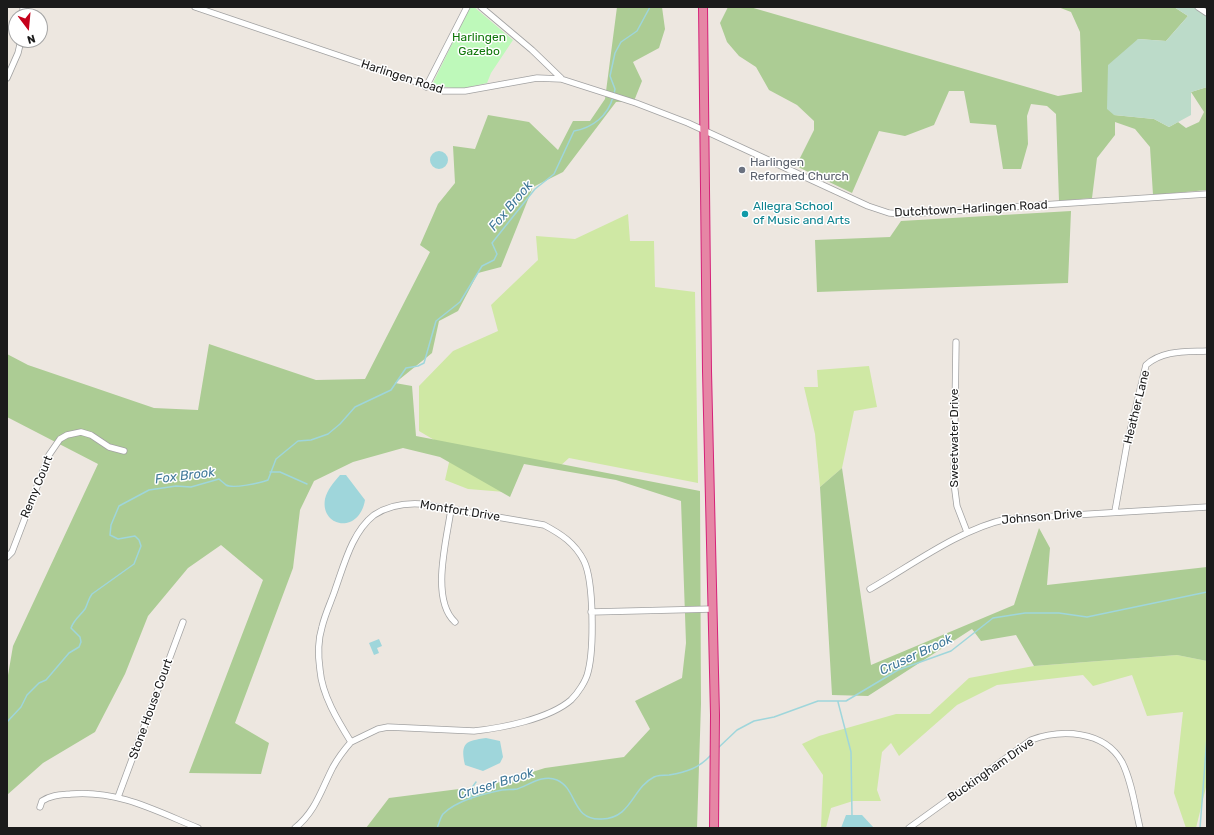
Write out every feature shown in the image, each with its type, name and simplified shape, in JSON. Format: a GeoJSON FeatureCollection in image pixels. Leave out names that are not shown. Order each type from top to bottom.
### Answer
{"type":"FeatureCollection","features":[{"type":"Feature","properties":{"kind":"highway"},"geometry":{"type":"LineString","coordinates":[[703,7],[707,371],[715,737],[714,828]]}},
{"type":"Feature","properties":{"kind":"street","name":"Harlingen Road"},"geometry":{"type":"LineString","coordinates":[[195,7],[443,91],[456,92],[536,78],[561,79],[619,97],[705,130]]}},
{"type":"Feature","properties":{"kind":"street"},"geometry":{"type":"LineString","coordinates":[[426,86],[467,7]]}},
{"type":"Feature","properties":{"kind":"street"},"geometry":{"type":"LineString","coordinates":[[481,7],[536,54],[561,79]]}},
{"type":"Feature","properties":{"kind":"street"},"geometry":{"type":"LineString","coordinates":[[1198,7],[1207,13]]}},
{"type":"Feature","properties":{"kind":"street"},"geometry":{"type":"LineString","coordinates":[[7,78],[19,48]]}},
{"type":"Feature","properties":{"kind":"street","name":"Dutchtown-Harlingen Road"},"geometry":{"type":"LineString","coordinates":[[705,130],[868,206],[889,213],[905,214],[1010,208],[1207,194]]}},
{"type":"Feature","properties":{"kind":"street","name":"Sweetwater Drive"},"geometry":{"type":"LineString","coordinates":[[956,342],[954,483],[957,506],[967,532]]}},
{"type":"Feature","properties":{"kind":"street","name":"Heather Lane"},"geometry":{"type":"LineString","coordinates":[[1115,511],[1127,444],[1146,365],[1153,359],[1166,354],[1207,351]]}},
{"type":"Feature","properties":{"kind":"street","name":"Remy Court"},"geometry":{"type":"LineString","coordinates":[[7,557],[12,552],[49,455],[60,439],[67,435],[81,432],[91,435],[109,447],[124,452]]}},
{"type":"Feature","properties":{"kind":"street","name":"Montfort Drive"},"geometry":{"type":"LineString","coordinates":[[295,828],[315,807],[333,768],[351,742],[378,729],[388,727],[474,731],[488,730],[538,717],[560,708],[572,699],[588,674],[590,661],[591,612],[591,586],[588,571],[575,547],[561,534],[544,525],[410,503],[389,508],[368,521],[350,549],[322,626],[319,648],[320,671],[325,691],[351,742]]}},
{"type":"Feature","properties":{"kind":"street","name":"Johnson Drive"},"geometry":{"type":"LineString","coordinates":[[870,589],[967,532],[1007,519],[1115,511],[1207,507]]}},
{"type":"Feature","properties":{"kind":"street"},"geometry":{"type":"LineString","coordinates":[[451,509],[441,568],[447,608],[455,622]]}},
{"type":"Feature","properties":{"kind":"street"},"geometry":{"type":"LineString","coordinates":[[591,612],[712,609]]}},
{"type":"Feature","properties":{"kind":"street","name":"Stone House Court"},"geometry":{"type":"LineString","coordinates":[[118,797],[183,622]]}},
{"type":"Feature","properties":{"kind":"street","name":"Buckingham Drive"},"geometry":{"type":"LineString","coordinates":[[909,828],[1031,740],[1046,734],[1069,733],[1090,736],[1108,748],[1122,762],[1127,774],[1140,828]]}},
{"type":"Feature","properties":{"kind":"street"},"geometry":{"type":"LineString","coordinates":[[40,807],[42,801],[55,795],[92,793],[118,797],[198,828]]}},
{"type":"Feature","properties":{"kind":"green space","name":"Harlingen Gazebo"},"geometry":{"type":"Polygon","coordinates":[[[470,7],[474,7],[513,40],[491,73],[487,83],[460,89],[432,85],[470,7]]]}},
{"type":"Feature","properties":{"kind":"green space"},"geometry":{"type":"Polygon","coordinates":[[[617,7],[662,7],[665,29],[659,48],[633,62],[642,81],[634,101],[616,102],[563,172],[533,187],[501,267],[478,273],[458,311],[439,321],[432,353],[395,383],[412,386],[416,436],[700,491],[701,704],[697,828],[366,828],[389,798],[490,785],[545,768],[624,757],[650,729],[635,701],[682,678],[686,643],[681,501],[616,480],[524,464],[510,497],[440,457],[403,448],[353,462],[314,481],[300,510],[293,568],[235,723],[269,743],[261,774],[189,773],[263,580],[221,545],[188,568],[148,616],[125,674],[95,732],[43,763],[7,795],[7,681],[13,646],[98,464],[7,417],[7,354],[28,365],[154,408],[198,410],[209,344],[316,380],[365,379],[430,252],[420,245],[438,204],[455,183],[453,146],[475,149],[488,115],[529,122],[558,150],[573,121],[590,121],[605,99],[617,7]]]}},
{"type":"Feature","properties":{"kind":"green space"},"geometry":{"type":"Polygon","coordinates":[[[728,7],[750,7],[1058,96],[1082,92],[1080,32],[1071,12],[1058,7],[1174,7],[1188,16],[1166,41],[1138,39],[1114,115],[1154,119],[1169,127],[1178,122],[1186,128],[1199,122],[1204,112],[1191,92],[1207,87],[1207,190],[1153,195],[1150,147],[1135,129],[1115,122],[1115,135],[1097,158],[1092,198],[1059,201],[1056,114],[1047,106],[1031,104],[1027,116],[1028,144],[1021,169],[1003,169],[996,125],[970,123],[964,91],[949,91],[934,125],[905,136],[879,131],[852,193],[796,166],[814,130],[814,121],[797,105],[769,90],[756,67],[739,56],[727,42],[720,23],[728,7]]]}},
{"type":"Feature","properties":{"kind":"green space"},"geometry":{"type":"Polygon","coordinates":[[[1174,7],[1207,7],[1207,87],[1191,92],[1191,115],[1169,127],[1154,119],[1114,115],[1107,109],[1108,65],[1138,39],[1166,41],[1188,16],[1174,7]]]}},
{"type":"Feature","properties":{"kind":"green space"},"geometry":{"type":"Polygon","coordinates":[[[1071,211],[1068,283],[817,292],[815,240],[890,237],[901,221],[1071,211]]]}},
{"type":"Feature","properties":{"kind":"green space"},"geometry":{"type":"Polygon","coordinates":[[[628,214],[630,241],[654,241],[655,287],[695,292],[698,483],[569,458],[559,467],[518,461],[505,492],[468,489],[445,480],[450,458],[441,444],[419,431],[419,386],[453,351],[498,331],[491,305],[538,260],[536,236],[575,239],[628,214]]]}},
{"type":"Feature","properties":{"kind":"green space"},"geometry":{"type":"Polygon","coordinates":[[[869,366],[877,407],[854,411],[842,468],[820,487],[815,434],[804,387],[818,387],[817,370],[869,366]]]}},
{"type":"Feature","properties":{"kind":"green space"},"geometry":{"type":"Polygon","coordinates":[[[842,468],[871,665],[1014,605],[1039,528],[1050,548],[1047,585],[1207,567],[1207,661],[1177,655],[1034,666],[1016,635],[981,641],[972,629],[868,696],[832,695],[820,487],[842,468]]]}},
{"type":"Feature","properties":{"kind":"green space"},"geometry":{"type":"Polygon","coordinates":[[[1177,655],[1207,661],[1207,783],[1196,828],[1186,828],[1174,793],[1183,712],[1147,716],[1132,675],[1093,686],[1083,675],[997,685],[957,705],[899,756],[891,743],[882,752],[877,790],[881,801],[853,801],[831,808],[826,828],[821,828],[823,775],[802,744],[819,736],[896,714],[930,714],[969,678],[1034,666],[1177,655]]]}},
{"type":"Feature","properties":{"kind":"water"},"geometry":{"type":"Polygon","coordinates":[[[435,151],[443,151],[448,156],[446,167],[443,169],[435,169],[430,164],[430,156],[435,151]]]}},
{"type":"Feature","properties":{"kind":"water"},"geometry":{"type":"Polygon","coordinates":[[[340,475],[346,475],[365,500],[356,519],[341,523],[334,521],[328,516],[325,509],[327,492],[340,475]]]}},
{"type":"Feature","properties":{"kind":"water"},"geometry":{"type":"Polygon","coordinates":[[[379,639],[382,646],[377,648],[379,653],[374,655],[369,643],[379,639]]]}},
{"type":"Feature","properties":{"kind":"water"},"geometry":{"type":"Polygon","coordinates":[[[486,738],[500,741],[503,757],[500,763],[483,771],[465,765],[463,752],[466,744],[474,740],[486,738]]]}},
{"type":"Feature","properties":{"kind":"water"},"geometry":{"type":"Polygon","coordinates":[[[846,815],[862,815],[874,828],[841,828],[846,815]]]}},
{"type":"Feature","properties":{"kind":"waterway","name":"Fox Brook"},"geometry":{"type":"LineString","coordinates":[[614,94],[615,89],[610,76],[615,53],[621,42],[637,31],[650,7]]}},
{"type":"Feature","properties":{"kind":"waterway","name":"Fox Brook"},"geometry":{"type":"LineString","coordinates":[[7,722],[21,707],[27,695],[39,683],[46,680],[69,653],[79,647],[81,642],[80,637],[71,628],[75,620],[85,609],[92,594],[134,564],[141,546],[139,540],[135,536],[118,539],[110,535],[111,525],[119,506],[149,490],[176,486],[191,487],[219,479],[229,486],[240,486],[268,480],[276,459],[298,441],[311,440],[328,434],[340,424],[355,407],[391,390],[406,368],[418,366],[424,363],[436,321],[460,302],[482,266],[494,260],[497,254],[492,243],[535,189],[554,174],[574,131],[587,127],[598,120],[611,104],[613,97]]}},
{"type":"Feature","properties":{"kind":"waterway"},"geometry":{"type":"LineString","coordinates":[[270,472],[280,472],[307,484]]}},
{"type":"Feature","properties":{"kind":"waterway","name":"Cruser Brook"},"geometry":{"type":"LineString","coordinates":[[718,748],[737,730],[754,721],[774,717],[818,701],[846,701],[898,670],[951,651],[993,618],[1025,613],[1059,613],[1087,617],[1207,592]]}},
{"type":"Feature","properties":{"kind":"waterway"},"geometry":{"type":"LineString","coordinates":[[838,702],[851,752],[852,816]]}},
{"type":"Feature","properties":{"kind":"waterway"},"geometry":{"type":"LineString","coordinates":[[1200,828],[1207,737]]}},
{"type":"Feature","properties":{"kind":"waterway","name":"Cruser Brook"},"geometry":{"type":"LineString","coordinates":[[437,828],[443,814],[463,801],[495,792],[517,789],[547,778],[552,778],[564,784],[580,810],[585,815],[592,818],[602,819],[612,817],[620,814],[641,788],[654,777],[687,771],[702,763],[711,755]]}},
{"type":"Feature","properties":{"kind":"waterway"},"geometry":{"type":"LineString","coordinates":[[471,799],[471,789],[476,782]]}},
{"type":"Feature","properties":{"kind":"place","name":"Harlingen Reformed Church"},"geometry":{"type":"Point","coordinates":[742,170]}},
{"type":"Feature","properties":{"kind":"place","name":"Allegra School of Music and Arts"},"geometry":{"type":"Point","coordinates":[745,214]}}]}
